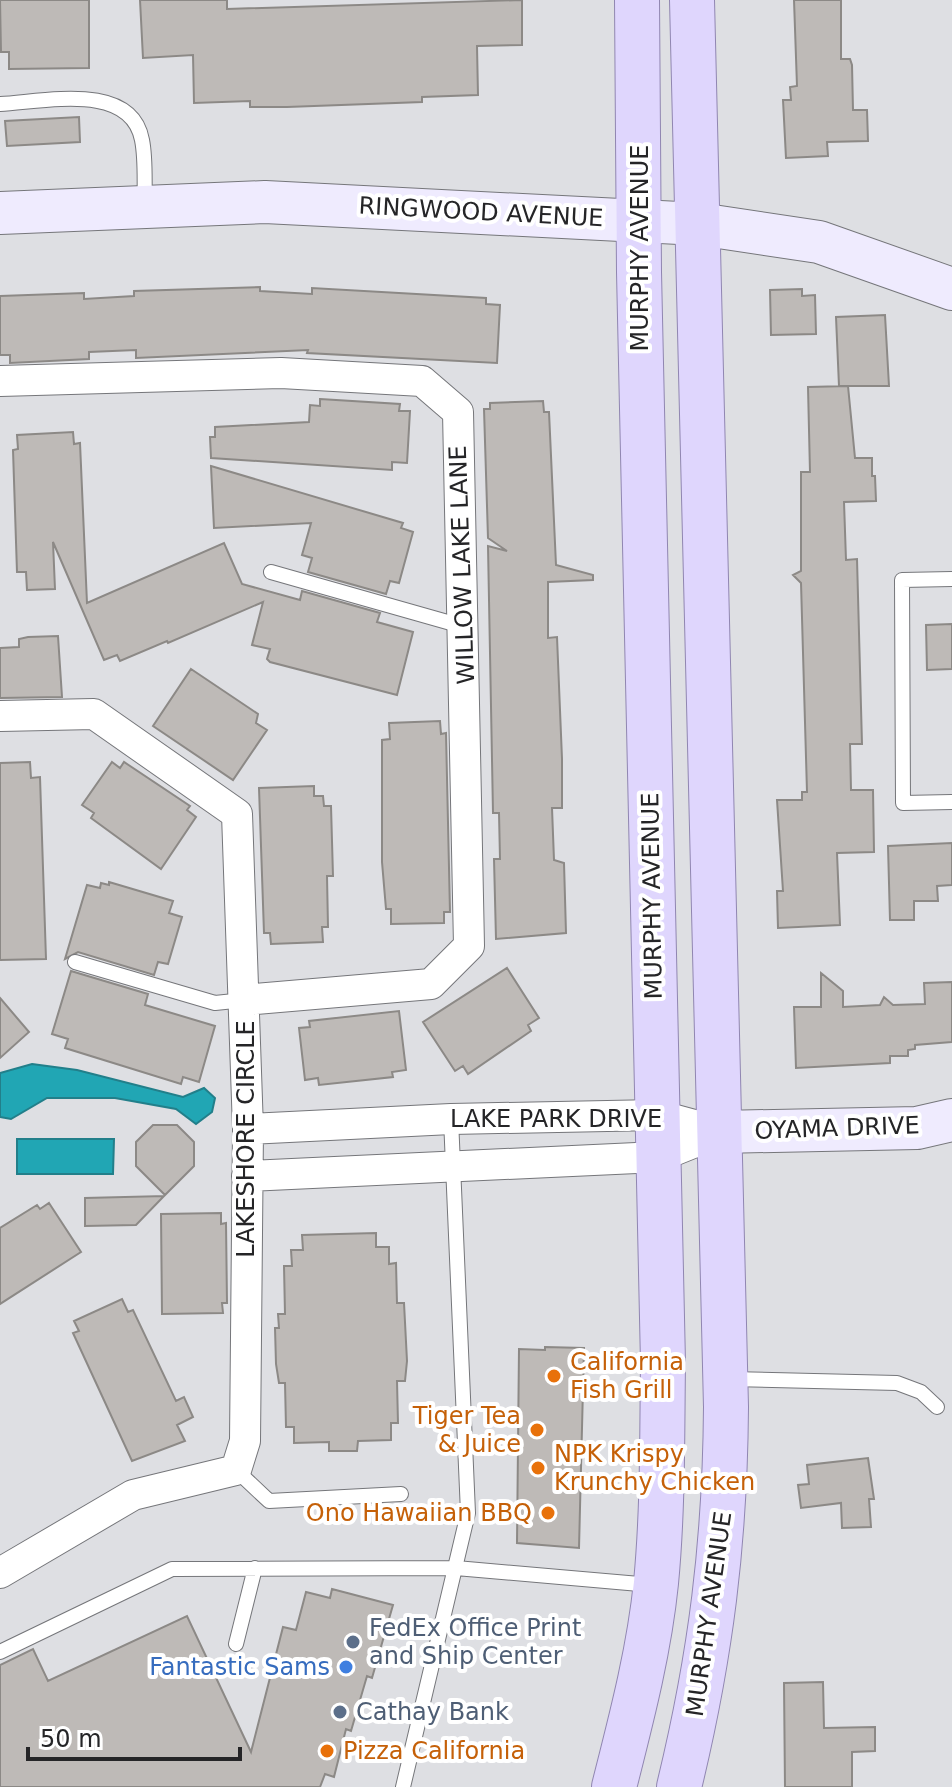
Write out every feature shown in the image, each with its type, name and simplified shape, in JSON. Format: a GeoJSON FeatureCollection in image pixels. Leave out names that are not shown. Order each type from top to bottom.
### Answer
{"type":"FeatureCollection","features":[{"type":"Feature","properties":{"kind":"main road","name":"MURPHY AVENUE"},"geometry":{"type":"LineString","coordinates":[[614,1787],[639,1688],[655,1585],[662,1488],[663,1379],[637,0]]}},
{"type":"Feature","properties":{"kind":"main road","name":"MURPHY AVENUE"},"geometry":{"type":"LineString","coordinates":[[679,1787],[698,1708],[720,1565],[725,1379],[692,0]]}},
{"type":"Feature","properties":{"kind":"street","name":"RINGWOOD AVENUE"},"geometry":{"type":"LineString","coordinates":[[0,213],[294,203],[699,224],[819,242],[952,289]]}},
{"type":"Feature","properties":{"kind":"street","name":"WILLOW LAKE LANE"},"geometry":{"type":"LineString","coordinates":[[0,381],[281,373],[422,381],[458,412],[465,627],[469,946],[431,984],[244,1000]]}},
{"type":"Feature","properties":{"kind":"street","name":"LAKESHORE CIRCLE"},"geometry":{"type":"LineString","coordinates":[[0,716],[94,714],[237,814],[248,1129],[245,1441],[236,1470]]}},
{"type":"Feature","properties":{"kind":"street","name":"LAKE PARK DRIVE"},"geometry":{"type":"LineString","coordinates":[[248,1129],[451,1119],[658,1136],[720,1132]]}},
{"type":"Feature","properties":{"kind":"street","name":"OYAMA DRIVE"},"geometry":{"type":"LineString","coordinates":[[720,1132],[917,1128],[952,1120]]}},
{"type":"Feature","properties":{"kind":"street","name":"LAKE PARK DRIVE"},"geometry":{"type":"LineString","coordinates":[[247,1176],[454,1165],[658,1136],[720,1132]]}},
{"type":"Feature","properties":{"kind":"street"},"geometry":{"type":"LineString","coordinates":[[0,1573],[133,1495],[236,1470]]}},
{"type":"Feature","properties":{"kind":"lane"},"geometry":{"type":"LineString","coordinates":[[0,104],[97,99],[120,108],[135,120],[142,140],[146,207]]}},
{"type":"Feature","properties":{"kind":"lane"},"geometry":{"type":"LineString","coordinates":[[271,572],[465,627]]}},
{"type":"Feature","properties":{"kind":"lane"},"geometry":{"type":"LineString","coordinates":[[952,579],[902,580],[903,803],[952,802]]}},
{"type":"Feature","properties":{"kind":"lane"},"geometry":{"type":"LineString","coordinates":[[75,962],[215,1003],[244,1000]]}},
{"type":"Feature","properties":{"kind":"lane"},"geometry":{"type":"LineString","coordinates":[[403,1787],[468,1513],[451,1119]]}},
{"type":"Feature","properties":{"kind":"lane"},"geometry":{"type":"LineString","coordinates":[[725,1379],[897,1383],[921,1392],[937,1407]]}},
{"type":"Feature","properties":{"kind":"lane"},"geometry":{"type":"LineString","coordinates":[[236,1470],[269,1501],[401,1494]]}},
{"type":"Feature","properties":{"kind":"lane"},"geometry":{"type":"LineString","coordinates":[[236,1644],[255,1568]]}},
{"type":"Feature","properties":{"kind":"lane"},"geometry":{"type":"LineString","coordinates":[[0,1652],[172,1569],[456,1568],[655,1585]]}},
{"type":"Feature","properties":{"kind":"water"},"geometry":{"type":"Polygon","coordinates":[[[32,1064],[77,1070],[183,1097],[204,1088],[215,1098],[212,1112],[196,1124],[176,1109],[115,1098],[47,1098],[11,1119],[0,1117],[0,1073],[32,1064]]]}},
{"type":"Feature","properties":{"kind":"water"},"geometry":{"type":"Polygon","coordinates":[[[17,1139],[114,1139],[113,1174],[17,1174],[17,1139]]]}},
{"type":"Feature","properties":{"kind":"building"},"geometry":{"type":"Polygon","coordinates":[[[0,0],[89,0],[89,68],[9,69],[9,52],[1,52],[0,0]]]}},
{"type":"Feature","properties":{"kind":"building"},"geometry":{"type":"Polygon","coordinates":[[[140,0],[227,0],[227,9],[522,0],[522,45],[477,46],[478,95],[422,97],[422,102],[287,107],[250,107],[250,101],[194,103],[193,55],[143,58],[140,0]]]}},
{"type":"Feature","properties":{"kind":"building"},"geometry":{"type":"Polygon","coordinates":[[[794,0],[841,0],[841,59],[850,59],[852,65],[853,110],[867,110],[868,141],[827,142],[828,156],[786,158],[783,100],[791,100],[790,87],[797,86],[794,0]]]}},
{"type":"Feature","properties":{"kind":"building"},"geometry":{"type":"Polygon","coordinates":[[[79,117],[80,142],[7,146],[5,121],[79,117]]]}},
{"type":"Feature","properties":{"kind":"building"},"geometry":{"type":"Polygon","coordinates":[[[260,287],[260,291],[312,294],[312,288],[486,298],[486,304],[500,305],[497,363],[307,353],[308,350],[136,358],[136,350],[89,352],[89,359],[10,363],[10,355],[0,355],[0,296],[84,293],[84,299],[134,296],[134,291],[260,287]]]}},
{"type":"Feature","properties":{"kind":"building"},"geometry":{"type":"Polygon","coordinates":[[[802,289],[802,296],[815,295],[816,334],[771,335],[770,290],[802,289]]]}},
{"type":"Feature","properties":{"kind":"building"},"geometry":{"type":"Polygon","coordinates":[[[885,315],[889,386],[839,386],[836,317],[885,315]]]}},
{"type":"Feature","properties":{"kind":"building"},"geometry":{"type":"Polygon","coordinates":[[[848,386],[855,458],[872,458],[872,476],[875,476],[876,501],[844,502],[846,560],[857,559],[862,744],[850,744],[851,790],[873,790],[874,852],[837,853],[840,925],[778,928],[777,891],[783,891],[777,800],[802,800],[802,792],[807,792],[801,583],[793,575],[801,571],[801,472],[810,472],[808,387],[848,386]]]}},
{"type":"Feature","properties":{"kind":"building"},"geometry":{"type":"Polygon","coordinates":[[[320,399],[400,404],[399,411],[410,411],[407,463],[392,462],[392,470],[211,458],[210,437],[215,437],[215,427],[309,422],[310,405],[320,406],[320,399]]]}},
{"type":"Feature","properties":{"kind":"building"},"geometry":{"type":"Polygon","coordinates":[[[543,401],[544,412],[549,412],[556,565],[593,575],[593,580],[548,582],[548,638],[557,637],[562,759],[562,808],[552,808],[554,860],[564,863],[566,933],[496,939],[494,859],[500,859],[499,813],[493,813],[488,546],[507,551],[488,538],[484,409],[490,409],[490,403],[543,401]]]}},
{"type":"Feature","properties":{"kind":"building"},"geometry":{"type":"Polygon","coordinates":[[[73,432],[74,444],[80,443],[87,603],[224,543],[242,584],[300,600],[302,591],[380,613],[377,622],[413,632],[397,695],[270,662],[267,659],[270,649],[252,645],[263,602],[120,661],[117,655],[104,660],[53,542],[55,589],[27,590],[26,572],[17,572],[13,450],[18,449],[17,435],[73,432]]]}},
{"type":"Feature","properties":{"kind":"building"},"geometry":{"type":"Polygon","coordinates":[[[211,466],[403,523],[401,528],[413,532],[399,583],[390,581],[386,594],[308,572],[312,558],[302,555],[311,523],[214,528],[211,466]]]}},
{"type":"Feature","properties":{"kind":"building"},"geometry":{"type":"Polygon","coordinates":[[[952,624],[952,669],[927,670],[926,625],[952,624]]]}},
{"type":"Feature","properties":{"kind":"building"},"geometry":{"type":"Polygon","coordinates":[[[58,636],[62,697],[0,698],[0,648],[19,647],[19,639],[28,637],[58,636]]]}},
{"type":"Feature","properties":{"kind":"building"},"geometry":{"type":"Polygon","coordinates":[[[191,669],[258,714],[256,723],[267,730],[233,780],[153,726],[191,669]]]}},
{"type":"Feature","properties":{"kind":"building"},"geometry":{"type":"Polygon","coordinates":[[[440,721],[441,734],[446,733],[450,912],[444,912],[444,923],[391,924],[391,909],[386,909],[382,862],[382,740],[390,739],[389,723],[440,721]]]}},
{"type":"Feature","properties":{"kind":"building"},"geometry":{"type":"Polygon","coordinates":[[[30,762],[31,778],[40,777],[46,959],[0,960],[0,763],[30,762]]]}},
{"type":"Feature","properties":{"kind":"building"},"geometry":{"type":"Polygon","coordinates":[[[112,762],[120,768],[124,762],[190,806],[187,810],[196,817],[161,869],[91,818],[94,813],[82,805],[112,762]]]}},
{"type":"Feature","properties":{"kind":"building"},"geometry":{"type":"Polygon","coordinates":[[[314,786],[314,796],[323,796],[324,806],[331,806],[333,876],[327,876],[328,927],[322,927],[323,942],[271,944],[270,933],[264,933],[259,788],[314,786]]]}},
{"type":"Feature","properties":{"kind":"building"},"geometry":{"type":"Polygon","coordinates":[[[952,843],[952,885],[937,886],[938,901],[914,901],[914,920],[890,920],[888,846],[952,843]]]}},
{"type":"Feature","properties":{"kind":"building"},"geometry":{"type":"Polygon","coordinates":[[[109,882],[173,901],[169,913],[182,917],[168,964],[158,962],[154,975],[78,952],[65,959],[87,885],[100,888],[101,883],[109,885],[109,882]]]}},
{"type":"Feature","properties":{"kind":"building"},"geometry":{"type":"Polygon","coordinates":[[[507,968],[539,1018],[528,1025],[531,1031],[468,1074],[463,1066],[455,1071],[423,1022],[507,968]]]}},
{"type":"Feature","properties":{"kind":"building"},"geometry":{"type":"Polygon","coordinates":[[[71,971],[148,994],[145,1005],[215,1026],[199,1082],[183,1077],[181,1084],[65,1048],[68,1039],[52,1034],[71,971]]]}},
{"type":"Feature","properties":{"kind":"building"},"geometry":{"type":"Polygon","coordinates":[[[821,973],[843,991],[843,1007],[880,1005],[884,997],[893,1005],[925,1004],[924,983],[952,982],[952,1042],[915,1045],[915,1049],[908,1050],[908,1056],[890,1056],[890,1063],[796,1068],[794,1007],[821,1007],[821,973]]]}},
{"type":"Feature","properties":{"kind":"building"},"geometry":{"type":"Polygon","coordinates":[[[0,998],[29,1032],[0,1058],[0,998]]]}},
{"type":"Feature","properties":{"kind":"building"},"geometry":{"type":"Polygon","coordinates":[[[399,1011],[406,1070],[392,1072],[393,1077],[319,1085],[318,1078],[305,1080],[299,1028],[310,1027],[309,1021],[399,1011]]]}},
{"type":"Feature","properties":{"kind":"building"},"geometry":{"type":"Polygon","coordinates":[[[153,1125],[177,1125],[194,1142],[194,1166],[165,1195],[136,1166],[136,1142],[153,1125]]]}},
{"type":"Feature","properties":{"kind":"building"},"geometry":{"type":"Polygon","coordinates":[[[164,1196],[136,1225],[85,1226],[85,1198],[164,1196]]]}},
{"type":"Feature","properties":{"kind":"building"},"geometry":{"type":"Polygon","coordinates":[[[49,1203],[81,1252],[0,1304],[0,1228],[37,1205],[40,1209],[49,1203]]]}},
{"type":"Feature","properties":{"kind":"building"},"geometry":{"type":"Polygon","coordinates":[[[221,1213],[221,1224],[226,1223],[227,1303],[222,1303],[223,1313],[162,1314],[161,1214],[221,1213]]]}},
{"type":"Feature","properties":{"kind":"building"},"geometry":{"type":"Polygon","coordinates":[[[376,1233],[376,1247],[389,1247],[389,1264],[396,1263],[397,1303],[404,1303],[407,1361],[405,1381],[397,1381],[398,1423],[391,1423],[391,1440],[358,1441],[357,1451],[329,1451],[329,1442],[294,1443],[294,1427],[286,1427],[285,1383],[279,1383],[276,1364],[275,1328],[279,1328],[278,1314],[285,1314],[284,1266],[292,1266],[291,1250],[303,1250],[302,1235],[376,1233]]]}},
{"type":"Feature","properties":{"kind":"building"},"geometry":{"type":"Polygon","coordinates":[[[122,1299],[128,1312],[133,1310],[176,1401],[184,1397],[193,1417],[177,1425],[185,1441],[132,1461],[73,1333],[79,1331],[74,1321],[122,1299]]]}},
{"type":"Feature","properties":{"kind":"building"},"geometry":{"type":"Polygon","coordinates":[[[545,1347],[584,1348],[579,1548],[517,1543],[519,1349],[545,1350],[545,1347]]]}},
{"type":"Feature","properties":{"kind":"building"},"geometry":{"type":"Polygon","coordinates":[[[868,1458],[874,1499],[869,1499],[871,1527],[842,1528],[841,1503],[801,1508],[798,1485],[809,1484],[807,1465],[868,1458]]]}},
{"type":"Feature","properties":{"kind":"building"},"geometry":{"type":"Polygon","coordinates":[[[332,1589],[393,1605],[372,1678],[367,1676],[351,1731],[346,1729],[334,1777],[325,1774],[320,1787],[0,1787],[0,1665],[33,1649],[48,1681],[187,1616],[251,1752],[283,1627],[296,1630],[306,1592],[330,1598],[332,1589]]]}},
{"type":"Feature","properties":{"kind":"building"},"geometry":{"type":"Polygon","coordinates":[[[823,1682],[824,1728],[875,1727],[875,1751],[852,1752],[852,1787],[785,1787],[784,1683],[823,1682]]]}},
{"type":"Feature","properties":{"kind":"place","name":"California Fish Grill"},"geometry":{"type":"Point","coordinates":[554,1376]}},
{"type":"Feature","properties":{"kind":"place","name":"Tiger Tea & Juice"},"geometry":{"type":"Point","coordinates":[537,1430]}},
{"type":"Feature","properties":{"kind":"place","name":"NPK Krispy Krunchy Chicken"},"geometry":{"type":"Point","coordinates":[538,1468]}},
{"type":"Feature","properties":{"kind":"place","name":"Ono Hawaiian BBQ"},"geometry":{"type":"Point","coordinates":[548,1513]}},
{"type":"Feature","properties":{"kind":"place","name":"FedEx Office Print and Ship Center"},"geometry":{"type":"Point","coordinates":[353,1642]}},
{"type":"Feature","properties":{"kind":"place","name":"Fantastic Sams"},"geometry":{"type":"Point","coordinates":[346,1667]}},
{"type":"Feature","properties":{"kind":"place","name":"Cathay Bank"},"geometry":{"type":"Point","coordinates":[340,1712]}},
{"type":"Feature","properties":{"kind":"place","name":"Pizza California"},"geometry":{"type":"Point","coordinates":[327,1751]}}]}
